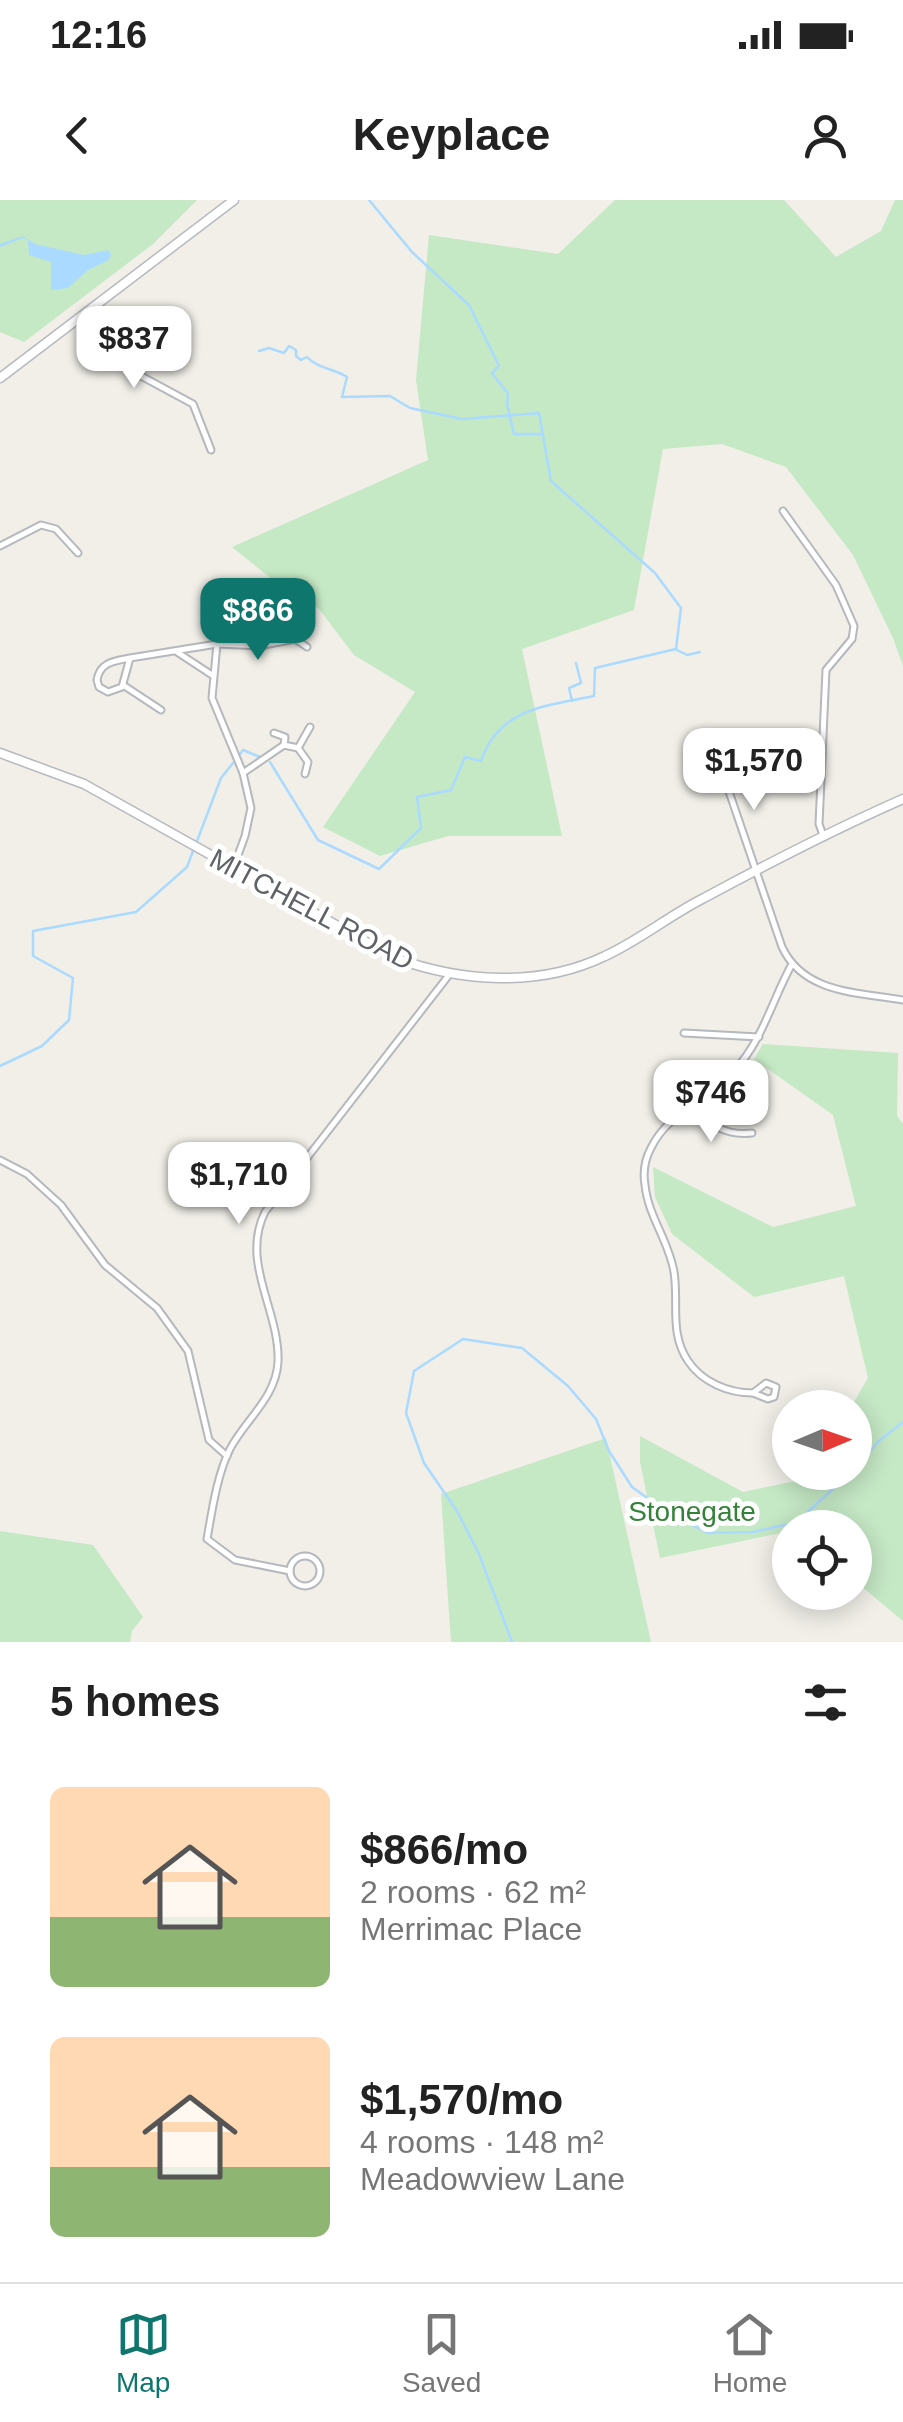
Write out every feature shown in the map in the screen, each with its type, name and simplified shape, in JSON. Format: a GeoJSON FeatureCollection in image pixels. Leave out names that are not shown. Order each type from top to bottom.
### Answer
{"type":"FeatureCollection","features":[{"type":"Feature","properties":{"kind":"street"},"geometry":{"type":"LineString","coordinates":[[0,378],[234,200]]}},
{"type":"Feature","properties":{"kind":"street"},"geometry":{"type":"LineString","coordinates":[[85,314],[107,347],[130,370],[193,404],[211,450]]}},
{"type":"Feature","properties":{"kind":"street"},"geometry":{"type":"LineString","coordinates":[[782,510],[836,585],[854,626],[852,639],[826,670],[819,824],[823,835]]}},
{"type":"Feature","properties":{"kind":"street"},"geometry":{"type":"LineString","coordinates":[[0,546],[42,525],[56,529],[78,552]]}},
{"type":"Feature","properties":{"kind":"street"},"geometry":{"type":"LineString","coordinates":[[130,658],[122,684],[115,691],[99,687],[97,676],[105,664],[130,658],[217,644],[259,646],[295,639],[307,647]]}},
{"type":"Feature","properties":{"kind":"street"},"geometry":{"type":"LineString","coordinates":[[217,644],[212,698],[244,773],[251,808],[234,867]]}},
{"type":"Feature","properties":{"kind":"street"},"geometry":{"type":"LineString","coordinates":[[176,651],[212,675]]}},
{"type":"Feature","properties":{"kind":"street"},"geometry":{"type":"LineString","coordinates":[[122,684],[161,710]]}},
{"type":"Feature","properties":{"kind":"street"},"geometry":{"type":"LineString","coordinates":[[298,748],[310,726]]}},
{"type":"Feature","properties":{"kind":"street"},"geometry":{"type":"LineString","coordinates":[[244,773],[284,745],[286,737],[274,733]]}},
{"type":"Feature","properties":{"kind":"street"},"geometry":{"type":"LineString","coordinates":[[720,768],[726,752],[718,744],[711,744],[705,756],[720,768],[782,947],[792,964],[825,987],[903,1000]]}},
{"type":"Feature","properties":{"kind":"street"},"geometry":{"type":"LineString","coordinates":[[284,745],[298,748],[308,762],[305,774]]}},
{"type":"Feature","properties":{"kind":"street","name":"MITCHELL ROAD"},"geometry":{"type":"LineString","coordinates":[[0,753],[84,784],[378,950],[421,968],[503,978],[588,963],[755,869],[902,802]]}},
{"type":"Feature","properties":{"kind":"street"},"geometry":{"type":"LineString","coordinates":[[753,1393],[726,1390],[708,1381],[681,1349],[675,1322],[674,1270],[645,1188],[645,1166],[658,1134],[724,1083],[747,1056],[792,964]]}},
{"type":"Feature","properties":{"kind":"street"},"geometry":{"type":"LineString","coordinates":[[290,1570],[235,1560],[207,1540],[228,1456],[269,1394],[278,1367],[277,1342],[254,1246],[256,1229],[264,1212],[449,974]]}},
{"type":"Feature","properties":{"kind":"street"},"geometry":{"type":"LineString","coordinates":[[684,1033],[758,1037]]}},
{"type":"Feature","properties":{"kind":"street"},"geometry":{"type":"LineString","coordinates":[[694,1104],[716,1128],[735,1134],[752,1133]]}},
{"type":"Feature","properties":{"kind":"street"},"geometry":{"type":"LineString","coordinates":[[0,1160],[28,1174],[61,1206],[105,1265],[157,1308],[188,1351],[209,1440],[228,1456]]}},
{"type":"Feature","properties":{"kind":"street"},"geometry":{"type":"LineString","coordinates":[[302,1556],[312,1557],[320,1569],[315,1582],[306,1586],[294,1580],[290,1570],[302,1556]]}},
{"type":"Feature","properties":{"kind":"green space"},"geometry":{"type":"Polygon","coordinates":[[[0,200],[197,200],[153,244],[24,342],[0,332],[0,200]]]}},
{"type":"Feature","properties":{"kind":"green space"},"geometry":{"type":"Polygon","coordinates":[[[615,200],[784,200],[836,257],[881,231],[895,200],[903,200],[903,666],[853,555],[786,467],[722,444],[663,449],[634,610],[522,649],[562,836],[448,836],[380,856],[323,827],[415,692],[354,655],[319,609],[283,588],[232,547],[428,460],[416,380],[429,235],[558,254],[615,200]]]}},
{"type":"Feature","properties":{"kind":"green space","name":"Stonegate"},"geometry":{"type":"Polygon","coordinates":[[[763,1044],[898,1053],[897,1116],[903,1124],[903,1621],[872,1595],[872,1510],[772,1510],[772,1535],[660,1558],[640,1462],[640,1436],[743,1492],[772,1486],[772,1490],[872,1490],[872,1390],[861,1390],[868,1378],[844,1276],[754,1297],[672,1234],[655,1197],[653,1167],[773,1227],[856,1206],[833,1115],[754,1059],[763,1044]]]}},
{"type":"Feature","properties":{"kind":"green space"},"geometry":{"type":"Polygon","coordinates":[[[606,1438],[651,1642],[451,1642],[441,1494],[606,1438]]]}},
{"type":"Feature","properties":{"kind":"green space"},"geometry":{"type":"Polygon","coordinates":[[[0,1531],[93,1545],[143,1617],[132,1631],[130,1642],[0,1642],[0,1531]]]}},
{"type":"Feature","properties":{"kind":"water"},"geometry":{"type":"Polygon","coordinates":[[[23,236],[35,244],[84,255],[108,250],[111,254],[109,260],[88,270],[68,288],[51,290],[51,262],[29,255],[28,240],[23,238],[0,247],[23,236]]]}},
{"type":"Feature","properties":{"kind":"waterway"},"geometry":{"type":"LineString","coordinates":[[369,200],[412,252],[469,305],[499,366],[492,373],[508,394],[514,434],[541,434]]}},
{"type":"Feature","properties":{"kind":"waterway"},"geometry":{"type":"LineString","coordinates":[[259,351],[269,348],[284,353],[289,346],[301,360],[307,357],[342,374],[347,377],[342,397],[390,396],[410,408],[462,419],[539,413],[551,481],[655,573],[681,608],[676,649],[595,668],[594,696],[526,712],[500,730],[481,761],[465,757],[451,790],[417,797],[421,828],[379,869],[318,840],[270,762]]}},
{"type":"Feature","properties":{"kind":"waterway"},"geometry":{"type":"LineString","coordinates":[[677,650],[687,655],[700,652]]}},
{"type":"Feature","properties":{"kind":"waterway"},"geometry":{"type":"LineString","coordinates":[[572,701],[569,688],[581,683],[576,663]]}},
{"type":"Feature","properties":{"kind":"waterway"},"geometry":{"type":"LineString","coordinates":[[240,754],[243,750],[260,757]]}},
{"type":"Feature","properties":{"kind":"waterway"},"geometry":{"type":"LineString","coordinates":[[197,841],[221,778],[233,763]]}},
{"type":"Feature","properties":{"kind":"waterway"},"geometry":{"type":"LineString","coordinates":[[0,1066],[42,1046],[69,1020],[73,978],[33,956],[33,931],[136,912],[187,867],[193,851]]}},
{"type":"Feature","properties":{"kind":"waterway"},"geometry":{"type":"LineString","coordinates":[[512,1642],[479,1554],[457,1511],[424,1463],[406,1413],[414,1371],[463,1339],[522,1348],[568,1386],[596,1419],[609,1451],[632,1487],[670,1514],[708,1533],[753,1532],[797,1522],[832,1490]]}},
{"type":"Feature","properties":{"kind":"waterway"},"geometry":{"type":"LineString","coordinates":[[872,1449],[903,1422]]}}]}
